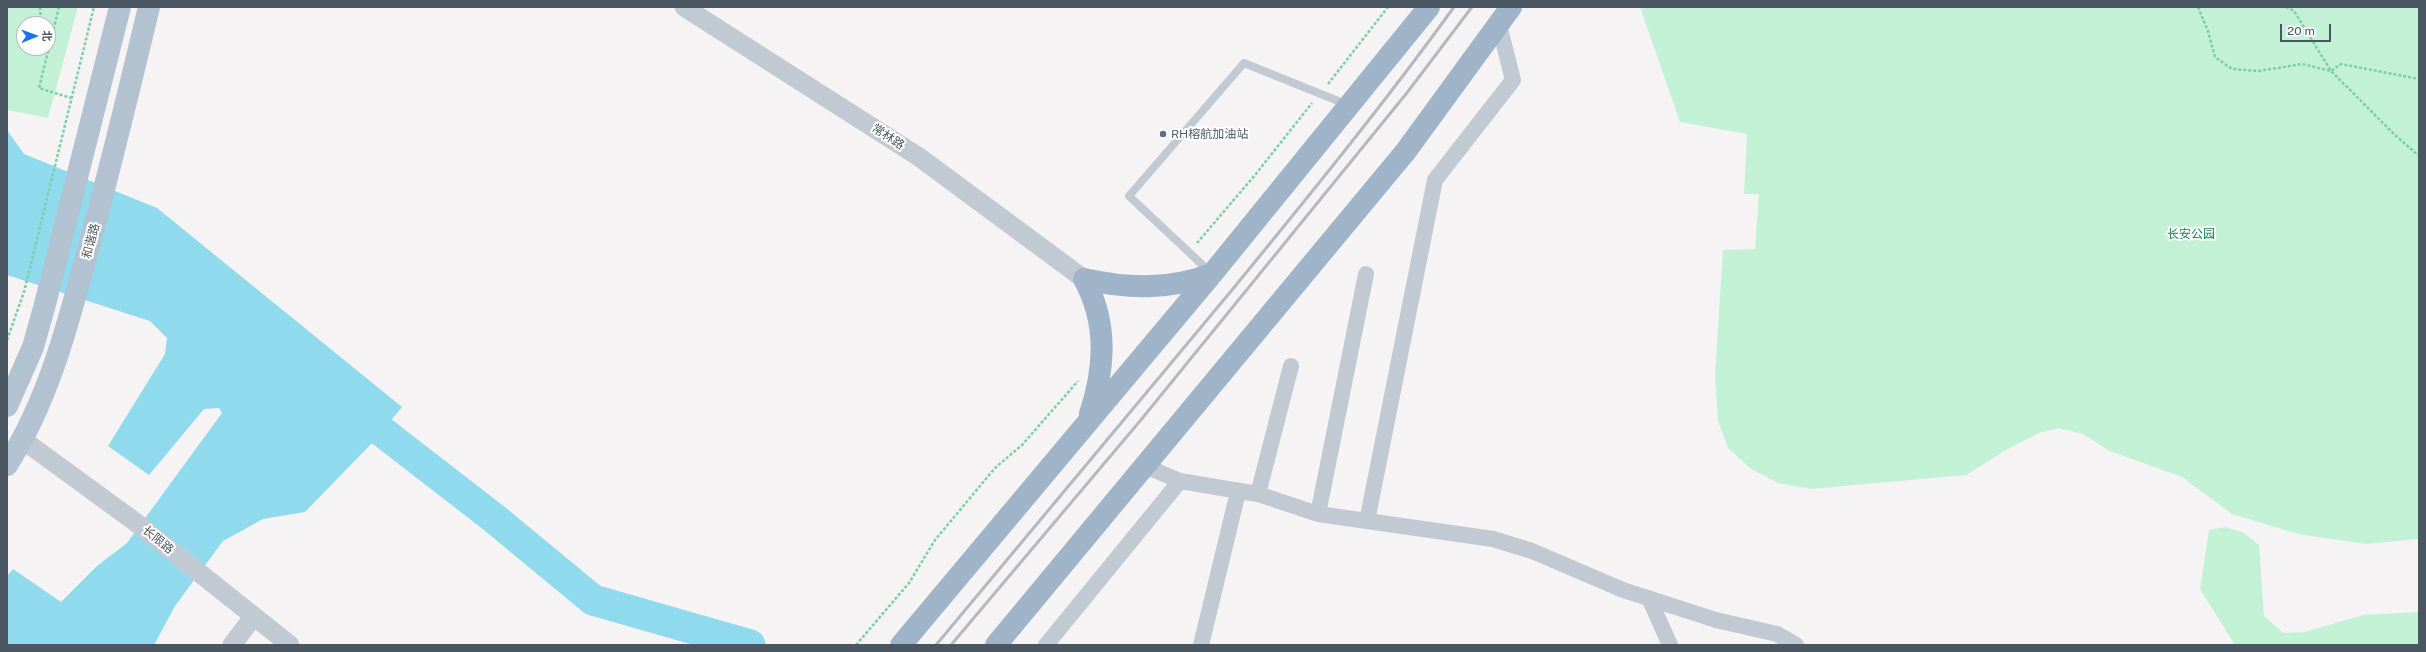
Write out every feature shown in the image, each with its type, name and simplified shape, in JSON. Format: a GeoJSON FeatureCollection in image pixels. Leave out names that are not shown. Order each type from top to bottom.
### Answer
{"type":"FeatureCollection","features":[{"type":"Feature","properties":{"kind":"highway"},"geometry":{"type":"LineString","coordinates":[[901,645],[1212,274],[1429,7]]}},
{"type":"Feature","properties":{"kind":"highway"},"geometry":{"type":"LineString","coordinates":[[996,645],[1406,151],[1511,7]]}},
{"type":"Feature","properties":{"kind":"highway"},"geometry":{"type":"LineString","coordinates":[[1084,279],[1117,286],[1142,288],[1187,283],[1212,274]]}},
{"type":"Feature","properties":{"kind":"highway"},"geometry":{"type":"LineString","coordinates":[[1084,279],[1092,294],[1100,319],[1103,345],[1102,368],[1087,423]]}},
{"type":"Feature","properties":{"kind":"main road"},"geometry":{"type":"LineString","coordinates":[[7,406],[33,347],[82,161],[120,7]]}},
{"type":"Feature","properties":{"kind":"main road","name":"和谐路"},"geometry":{"type":"LineString","coordinates":[[7,465],[23,440],[48,383],[71,315],[109,172],[149,7]]}},
{"type":"Feature","properties":{"kind":"street","name":"常林路"},"geometry":{"type":"LineString","coordinates":[[684,7],[919,157],[1084,279]]}},
{"type":"Feature","properties":{"kind":"street"},"geometry":{"type":"LineString","coordinates":[[1367,521],[1435,180],[1513,80],[1499,25]]}},
{"type":"Feature","properties":{"kind":"street"},"geometry":{"type":"LineString","coordinates":[[1318,514],[1366,274]]}},
{"type":"Feature","properties":{"kind":"street"},"geometry":{"type":"LineString","coordinates":[[1258,494],[1291,366]]}},
{"type":"Feature","properties":{"kind":"street","name":"长限路"},"geometry":{"type":"LineString","coordinates":[[23,440],[138,524],[290,645]]}},
{"type":"Feature","properties":{"kind":"street"},"geometry":{"type":"LineString","coordinates":[[1146,466],[1180,481],[1238,492],[1258,494],[1318,514],[1493,539],[1532,551],[1649,598],[1716,620],[1777,634],[1796,645]]}},
{"type":"Feature","properties":{"kind":"street"},"geometry":{"type":"LineString","coordinates":[[1046,645],[1180,481]]}},
{"type":"Feature","properties":{"kind":"street"},"geometry":{"type":"LineString","coordinates":[[1201,645],[1238,492]]}},
{"type":"Feature","properties":{"kind":"street"},"geometry":{"type":"LineString","coordinates":[[1649,598],[1670,645]]}},
{"type":"Feature","properties":{"kind":"street"},"geometry":{"type":"LineString","coordinates":[[232,645],[254,616]]}},
{"type":"Feature","properties":{"kind":"lane"},"geometry":{"type":"LineString","coordinates":[[1212,274],[1129,196],[1244,63],[1350,106]]}},
{"type":"Feature","properties":{"kind":"path"},"geometry":{"type":"LineString","coordinates":[[56,20],[59,7]]}},
{"type":"Feature","properties":{"kind":"path"},"geometry":{"type":"LineString","coordinates":[[7,340],[24,292],[94,7]]}},
{"type":"Feature","properties":{"kind":"path"},"geometry":{"type":"LineString","coordinates":[[1189,252],[1255,175],[1388,7]]}},
{"type":"Feature","properties":{"kind":"path"},"geometry":{"type":"LineString","coordinates":[[2198,7],[2208,31],[2215,57],[2232,69],[2259,71],[2302,64],[2331,71],[2341,64],[2419,79]]}},
{"type":"Feature","properties":{"kind":"path"},"geometry":{"type":"LineString","coordinates":[[2286,7],[2294,11],[2331,71],[2395,136],[2419,156]]}},
{"type":"Feature","properties":{"kind":"path"},"geometry":{"type":"LineString","coordinates":[[47,56],[39,88],[71,98]]}},
{"type":"Feature","properties":{"kind":"path"},"geometry":{"type":"LineString","coordinates":[[856,645],[909,582],[935,540],[995,468],[1022,446],[1083,376]]}},
{"type":"Feature","properties":{"kind":"green space"},"geometry":{"type":"Polygon","coordinates":[[[7,7],[78,7],[48,118],[7,110],[7,7]]]}},
{"type":"Feature","properties":{"kind":"green space","name":"长安公园"},"geometry":{"type":"Polygon","coordinates":[[[1640,7],[2419,7],[2419,539],[2366,544],[2298,534],[2232,514],[2182,477],[2110,451],[2083,434],[2059,428],[2039,433],[2011,447],[1966,475],[1810,489],[1778,483],[1750,468],[1728,448],[1718,421],[1715,376],[1723,250],[1755,249],[1759,194],[1744,194],[1747,134],[1680,122],[1640,7]]]}},
{"type":"Feature","properties":{"kind":"green space"},"geometry":{"type":"Polygon","coordinates":[[[2226,527],[2244,533],[2259,545],[2264,616],[2283,633],[2305,632],[2363,615],[2419,612],[2419,645],[2235,645],[2200,589],[2209,530],[2226,527]]]}},
{"type":"Feature","properties":{"kind":"water"},"geometry":{"type":"Polygon","coordinates":[[[7,130],[24,154],[157,208],[402,407],[375,440],[305,512],[263,519],[223,541],[175,606],[154,645],[7,645],[7,576],[13,569],[61,602],[97,566],[127,543],[222,413],[219,408],[204,409],[149,475],[108,446],[165,354],[167,338],[150,321],[7,275],[7,130]]]}},
{"type":"Feature","properties":{"kind":"waterway"},"geometry":{"type":"LineString","coordinates":[[349,406],[495,519],[593,600],[750,645]]}},
{"type":"Feature","properties":{"kind":"railway"},"geometry":{"type":"LineString","coordinates":[[936,645],[1289,220],[1373,115],[1454,7]]}},
{"type":"Feature","properties":{"kind":"railway"},"geometry":{"type":"LineString","coordinates":[[951,645],[1140,421],[1406,94],[1472,7]]}},
{"type":"Feature","properties":{"kind":"place","name":"RH榕航加油站"},"geometry":{"type":"Point","coordinates":[1163,134]}}]}
